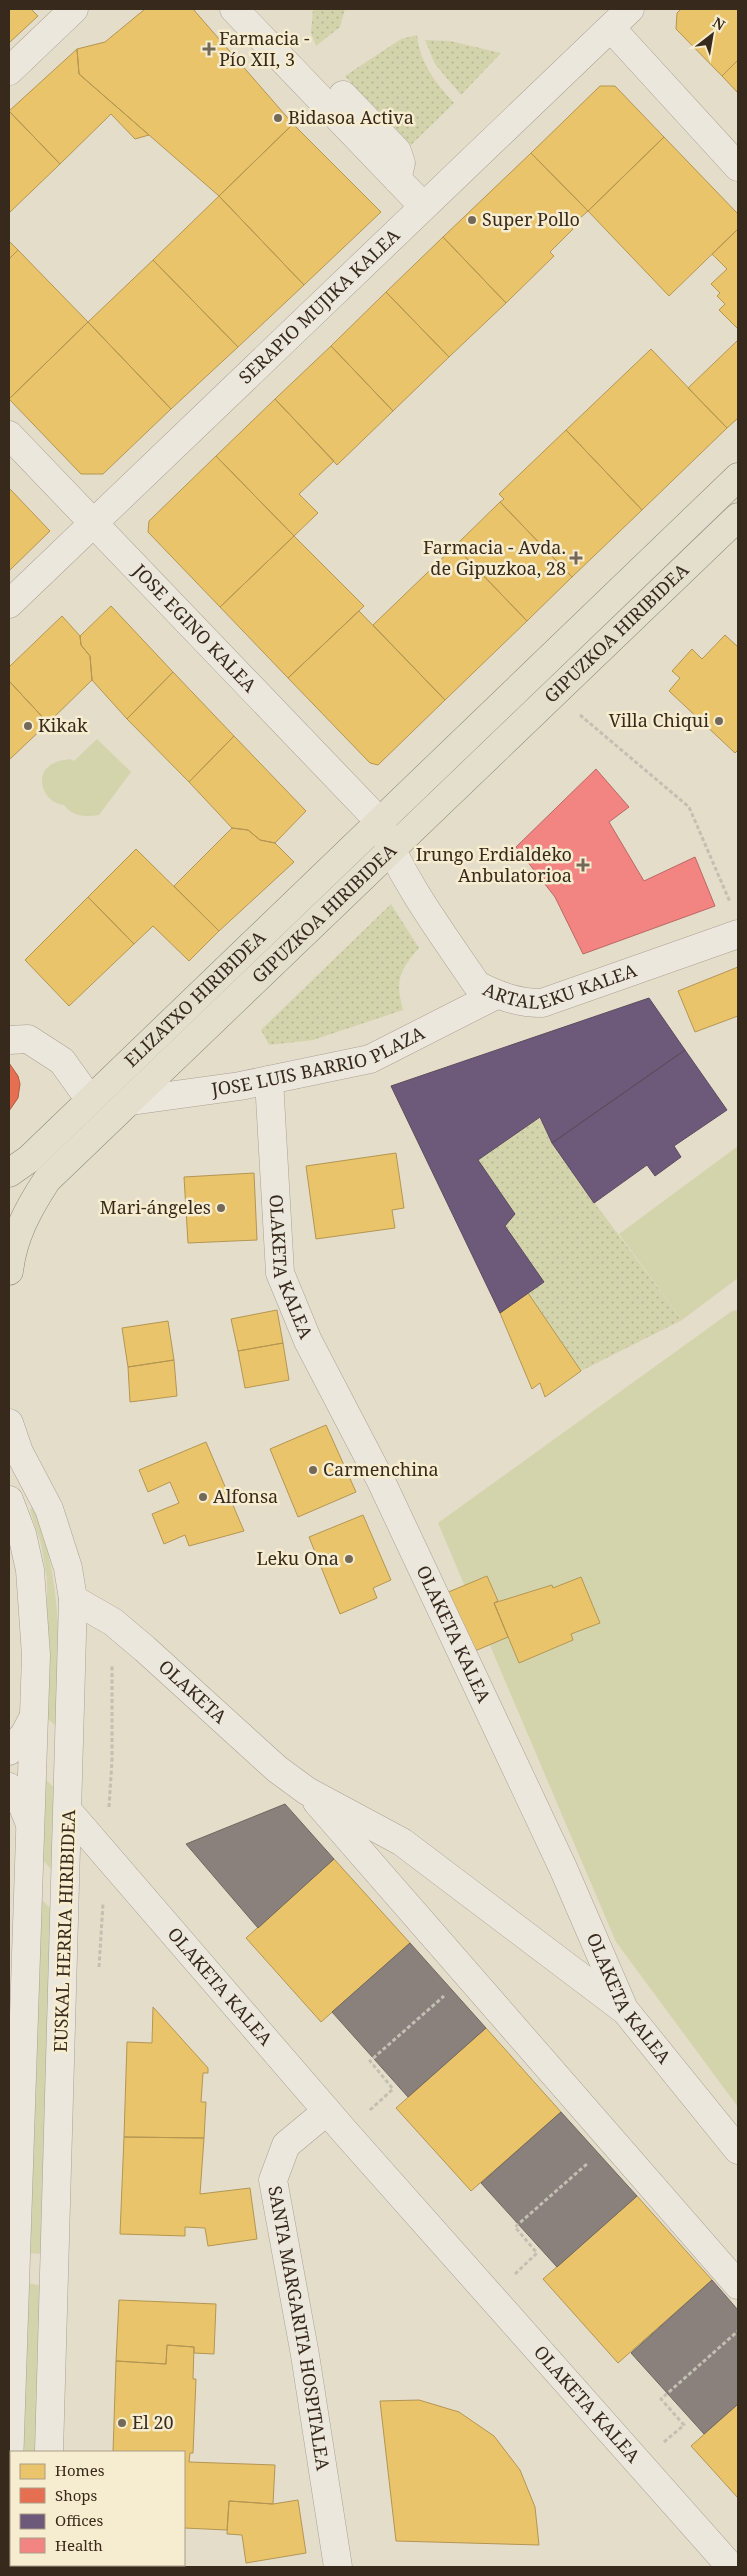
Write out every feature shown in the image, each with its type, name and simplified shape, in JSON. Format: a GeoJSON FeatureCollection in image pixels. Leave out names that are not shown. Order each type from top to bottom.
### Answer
{"type":"FeatureCollection","features":[{"type":"Feature","properties":{"kind":"main road","name":"GIPUZKOA HIRIBIDEA"},"geometry":{"type":"LineString","coordinates":[[380,822],[738,477]]}},
{"type":"Feature","properties":{"kind":"main road","name":"GIPUZKOA HIRIBIDEA"},"geometry":{"type":"LineString","coordinates":[[9,1271],[20,1227],[32,1203],[47,1180],[738,517]]}},
{"type":"Feature","properties":{"kind":"main road","name":"ELIZATXO HIRIBIDEA"},"geometry":{"type":"LineString","coordinates":[[9,1173],[29,1159],[380,822]]}},
{"type":"Feature","properties":{"kind":"street"},"geometry":{"type":"LineString","coordinates":[[9,71],[74,9]]}},
{"type":"Feature","properties":{"kind":"street"},"geometry":{"type":"LineString","coordinates":[[234,9],[423,206]]}},
{"type":"Feature","properties":{"kind":"street"},"geometry":{"type":"LineString","coordinates":[[260,9],[290,41]]}},
{"type":"Feature","properties":{"kind":"street","name":"SERAPIO MUJIKA KALEA"},"geometry":{"type":"LineString","coordinates":[[9,604],[91,523],[630,9]]}},
{"type":"Feature","properties":{"kind":"street"},"geometry":{"type":"LineString","coordinates":[[611,28],[738,167]]}},
{"type":"Feature","properties":{"kind":"street"},"geometry":{"type":"LineString","coordinates":[[343,94],[397,151],[401,163],[397,179]]}},
{"type":"Feature","properties":{"kind":"street","name":"JOSE EGINO KALEA"},"geometry":{"type":"LineString","coordinates":[[9,435],[91,523],[380,822]]}},
{"type":"Feature","properties":{"kind":"street","name":"ARTALEKU KALEA"},"geometry":{"type":"LineString","coordinates":[[380,822],[391,851],[434,921],[477,985],[496,995],[523,1003],[542,1003],[738,934]]}},
{"type":"Feature","properties":{"kind":"street","name":"JOSE LUIS BARRIO PLAZA"},"geometry":{"type":"LineString","coordinates":[[131,1100],[269,1080],[370,1059],[496,995]]}},
{"type":"Feature","properties":{"kind":"street"},"geometry":{"type":"LineString","coordinates":[[9,1040],[28,1039],[62,1061],[90,1100]]}},
{"type":"Feature","properties":{"kind":"street","name":"OLAKETA KALEA"},"geometry":{"type":"LineString","coordinates":[[269,1080],[280,1273],[308,1341],[381,1481],[525,1787],[624,2009],[738,2150]]}},
{"type":"Feature","properties":{"kind":"street","name":"EUSKAL HERRIA HIRIBIDEA"},"geometry":{"type":"LineString","coordinates":[[9,1423],[19,1452],[49,1509],[68,1568],[73,1599],[49,2451]]}},
{"type":"Feature","properties":{"kind":"street","name":"EUSKAL HERRIA HIRIBIDEA"},"geometry":{"type":"LineString","coordinates":[[9,1500],[22,1534],[30,1570],[36,1655],[33,1718],[32,1830],[9,2466]]}},
{"type":"Feature","properties":{"kind":"street","name":"OLAKETA"},"geometry":{"type":"LineString","coordinates":[[73,1599],[112,1622],[277,1769],[307,1791]]}},
{"type":"Feature","properties":{"kind":"street"},"geometry":{"type":"LineString","coordinates":[[9,1751],[24,1735],[33,1718]]}},
{"type":"Feature","properties":{"kind":"street"},"geometry":{"type":"LineString","coordinates":[[9,1787],[21,1802],[32,1830]]}},
{"type":"Feature","properties":{"kind":"street"},"geometry":{"type":"LineString","coordinates":[[307,1791],[738,2286]]}},
{"type":"Feature","properties":{"kind":"street"},"geometry":{"type":"LineString","coordinates":[[307,1791],[402,1842],[624,2009]]}},
{"type":"Feature","properties":{"kind":"street","name":"OLAKETA KALEA"},"geometry":{"type":"LineString","coordinates":[[68,1811],[327,2111],[733,2565]]}},
{"type":"Feature","properties":{"kind":"street","name":"SANTA MARGARITA HOSPITALEA"},"geometry":{"type":"LineString","coordinates":[[327,2111],[286,2145],[273,2180],[305,2355],[338,2567]]}},
{"type":"Feature","properties":{"kind":"path"},"geometry":{"type":"LineString","coordinates":[[555,693],[689,807],[731,903]]}},
{"type":"Feature","properties":{"kind":"path"},"geometry":{"type":"LineString","coordinates":[[109,1817],[112,1760],[112,1622]]}},
{"type":"Feature","properties":{"kind":"path"},"geometry":{"type":"LineString","coordinates":[[393,2089],[370,2061],[468,1975]]}},
{"type":"Feature","properties":{"kind":"path"},"geometry":{"type":"LineString","coordinates":[[537,2253],[515,2227],[612,2141]]}},
{"type":"Feature","properties":{"kind":"path"},"geometry":{"type":"LineString","coordinates":[[684,2424],[661,2399],[738,2331]]}},
{"type":"Feature","properties":{"kind":"green space"},"geometry":{"type":"Polygon","coordinates":[[[313,9],[345,9],[340,27],[316,46],[311,33],[313,9]]]}},
{"type":"Feature","properties":{"kind":"green space"},"geometry":{"type":"Polygon","coordinates":[[[417,35],[421,54],[429,72],[454,103],[411,145],[345,76],[401,39],[417,35]]]}},
{"type":"Feature","properties":{"kind":"green space"},"geometry":{"type":"Polygon","coordinates":[[[425,40],[450,41],[501,53],[461,95],[435,64],[425,40]]]}},
{"type":"Feature","properties":{"kind":"green space"},"geometry":{"type":"Polygon","coordinates":[[[97,739],[131,772],[99,815],[75,814],[64,805],[50,799],[43,787],[43,774],[47,768],[56,762],[70,759],[74,761],[97,739]]]}},
{"type":"Feature","properties":{"kind":"green space"},"geometry":{"type":"Polygon","coordinates":[[[391,904],[419,948],[403,970],[399,983],[403,1010],[313,1040],[269,1045],[261,1030],[391,904]]]}},
{"type":"Feature","properties":{"kind":"green space"},"geometry":{"type":"Polygon","coordinates":[[[540,1117],[552,1143],[682,1320],[581,1371],[528,1293],[543,1282],[505,1226],[515,1214],[478,1160],[540,1117]]]}},
{"type":"Feature","properties":{"kind":"green space"},"geometry":{"type":"Polygon","coordinates":[[[738,1146],[738,1278],[682,1320],[619,1234],[738,1146]]]}},
{"type":"Feature","properties":{"kind":"green space"},"geometry":{"type":"Polygon","coordinates":[[[738,1310],[738,2107],[616,1942],[438,1523],[732,1311],[738,1310]]]}},
{"type":"Feature","properties":{"kind":"green space"},"geometry":{"type":"Polygon","coordinates":[[[33,1506],[43,1533],[55,1588],[58,1617],[61,1731],[47,1718],[47,1579],[41,1544],[30,1510],[33,1506]]]}},
{"type":"Feature","properties":{"kind":"green space"},"geometry":{"type":"Polygon","coordinates":[[[46,1780],[59,1792],[57,1876],[43,1860],[46,1780]]]}},
{"type":"Feature","properties":{"kind":"green space"},"geometry":{"type":"Polygon","coordinates":[[[42,1900],[56,1914],[44,2254],[29,2253],[42,1900]]]}},
{"type":"Feature","properties":{"kind":"green space"},"geometry":{"type":"Polygon","coordinates":[[[27,2283],[43,2286],[36,2451],[23,2451],[27,2283]]]}},
{"type":"Feature","properties":{"kind":"building: Homes"},"geometry":{"type":"Polygon","coordinates":[[[9,9],[31,9],[38,16],[9,43],[9,9]]]}},
{"type":"Feature","properties":{"kind":"building: Homes"},"geometry":{"type":"Polygon","coordinates":[[[145,9],[193,9],[293,124],[219,196],[79,74],[77,49],[105,42],[145,9]]]}},
{"type":"Feature","properties":{"kind":"building: Homes"},"geometry":{"type":"Polygon","coordinates":[[[681,9],[738,9],[738,60],[722,76],[676,29],[677,13],[681,9]]]}},
{"type":"Feature","properties":{"kind":"building: Homes"},"geometry":{"type":"Polygon","coordinates":[[[77,49],[79,74],[149,135],[135,139],[111,114],[60,164],[9,111],[77,49]]]}},
{"type":"Feature","properties":{"kind":"building: Homes"},"geometry":{"type":"Polygon","coordinates":[[[738,60],[738,93],[722,76],[738,60]]]}},
{"type":"Feature","properties":{"kind":"building: Homes"},"geometry":{"type":"Polygon","coordinates":[[[600,86],[615,86],[664,137],[588,211],[531,153],[600,86]]]}},
{"type":"Feature","properties":{"kind":"building: Homes"},"geometry":{"type":"Polygon","coordinates":[[[9,111],[60,164],[9,213],[9,111]]]}},
{"type":"Feature","properties":{"kind":"building: Homes"},"geometry":{"type":"Polygon","coordinates":[[[293,124],[381,212],[304,285],[219,196],[293,124]]]}},
{"type":"Feature","properties":{"kind":"building: Homes"},"geometry":{"type":"Polygon","coordinates":[[[664,137],[738,214],[738,229],[669,296],[588,211],[664,137]]]}},
{"type":"Feature","properties":{"kind":"building: Homes"},"geometry":{"type":"Polygon","coordinates":[[[531,153],[588,211],[571,226],[573,229],[550,252],[554,256],[506,303],[443,237],[531,153]]]}},
{"type":"Feature","properties":{"kind":"building: Homes"},"geometry":{"type":"Polygon","coordinates":[[[219,196],[304,285],[238,347],[153,260],[219,196]]]}},
{"type":"Feature","properties":{"kind":"building: Homes"},"geometry":{"type":"Polygon","coordinates":[[[738,229],[738,329],[719,310],[725,304],[717,296],[720,293],[711,284],[727,269],[712,254],[738,229]]]}},
{"type":"Feature","properties":{"kind":"building: Homes"},"geometry":{"type":"Polygon","coordinates":[[[443,237],[506,303],[449,357],[386,292],[443,237]]]}},
{"type":"Feature","properties":{"kind":"building: Homes"},"geometry":{"type":"Polygon","coordinates":[[[9,241],[18,250],[9,259],[9,241]]]}},
{"type":"Feature","properties":{"kind":"building: Homes"},"geometry":{"type":"Polygon","coordinates":[[[18,250],[88,322],[9,399],[9,259],[18,250]]]}},
{"type":"Feature","properties":{"kind":"building: Homes"},"geometry":{"type":"Polygon","coordinates":[[[153,260],[238,347],[171,409],[88,322],[153,260]]]}},
{"type":"Feature","properties":{"kind":"building: Homes"},"geometry":{"type":"Polygon","coordinates":[[[386,292],[449,357],[393,411],[331,346],[386,292]]]}},
{"type":"Feature","properties":{"kind":"building: Homes"},"geometry":{"type":"Polygon","coordinates":[[[88,322],[171,409],[103,474],[81,474],[9,399],[88,322]]]}},
{"type":"Feature","properties":{"kind":"building: Homes"},"geometry":{"type":"Polygon","coordinates":[[[738,340],[738,418],[727,428],[688,388],[738,340]]]}},
{"type":"Feature","properties":{"kind":"building: Homes"},"geometry":{"type":"Polygon","coordinates":[[[331,346],[393,411],[337,465],[275,399],[331,346]]]}},
{"type":"Feature","properties":{"kind":"building: Homes"},"geometry":{"type":"Polygon","coordinates":[[[651,349],[727,428],[642,510],[566,430],[651,349]]]}},
{"type":"Feature","properties":{"kind":"building: Homes"},"geometry":{"type":"Polygon","coordinates":[[[275,399],[334,461],[299,494],[318,513],[294,536],[216,456],[275,399]]]}},
{"type":"Feature","properties":{"kind":"building: Homes"},"geometry":{"type":"Polygon","coordinates":[[[566,430],[642,510],[572,577],[500,502],[504,499],[499,494],[566,430]]]}},
{"type":"Feature","properties":{"kind":"building: Homes"},"geometry":{"type":"Polygon","coordinates":[[[216,456],[294,536],[220,607],[148,532],[149,521],[216,456]]]}},
{"type":"Feature","properties":{"kind":"building: Homes"},"geometry":{"type":"Polygon","coordinates":[[[9,488],[50,531],[9,571],[9,488]]]}},
{"type":"Feature","properties":{"kind":"building: Homes"},"geometry":{"type":"Polygon","coordinates":[[[500,502],[572,577],[527,621],[455,546],[500,502]]]}},
{"type":"Feature","properties":{"kind":"building: Homes"},"geometry":{"type":"Polygon","coordinates":[[[294,536],[364,606],[288,678],[220,607],[294,536]]]}},
{"type":"Feature","properties":{"kind":"building: Homes"},"geometry":{"type":"Polygon","coordinates":[[[455,546],[527,621],[445,700],[373,625],[455,546]]]}},
{"type":"Feature","properties":{"kind":"building: Homes"},"geometry":{"type":"Polygon","coordinates":[[[111,606],[173,672],[127,719],[92,680],[90,656],[81,645],[80,636],[111,606]]]}},
{"type":"Feature","properties":{"kind":"building: Homes"},"geometry":{"type":"Polygon","coordinates":[[[359,611],[445,700],[378,765],[370,763],[288,678],[359,611]]]}},
{"type":"Feature","properties":{"kind":"building: Homes"},"geometry":{"type":"Polygon","coordinates":[[[62,616],[80,636],[81,645],[90,656],[92,680],[48,723],[9,681],[9,667],[62,616]]]}},
{"type":"Feature","properties":{"kind":"building: Homes","name":"Villa Chiqui"},"geometry":{"type":"Polygon","coordinates":[[[725,635],[738,647],[738,750],[735,753],[669,691],[680,678],[672,671],[692,649],[702,659],[725,635]]]}},
{"type":"Feature","properties":{"kind":"building: Homes"},"geometry":{"type":"Polygon","coordinates":[[[173,672],[234,736],[189,782],[127,719],[173,672]]]}},
{"type":"Feature","properties":{"kind":"building: Homes"},"geometry":{"type":"Polygon","coordinates":[[[9,681],[48,723],[9,760],[9,681]]]}},
{"type":"Feature","properties":{"kind":"building: Homes"},"geometry":{"type":"Polygon","coordinates":[[[234,736],[306,811],[275,843],[260,840],[248,830],[232,828],[189,782],[234,736]]]}},
{"type":"Feature","properties":{"kind":"building: Homes"},"geometry":{"type":"Polygon","coordinates":[[[232,828],[248,830],[260,840],[275,843],[294,862],[219,931],[174,886],[232,828]]]}},
{"type":"Feature","properties":{"kind":"building: Homes"},"geometry":{"type":"Polygon","coordinates":[[[136,849],[219,931],[189,961],[153,926],[134,944],[88,897],[136,849]]]}},
{"type":"Feature","properties":{"kind":"building: Homes"},"geometry":{"type":"Polygon","coordinates":[[[88,897],[134,944],[69,1006],[25,960],[88,897]]]}},
{"type":"Feature","properties":{"kind":"building: Homes"},"geometry":{"type":"Polygon","coordinates":[[[738,967],[738,1016],[695,1032],[678,991],[738,967]]]}},
{"type":"Feature","properties":{"kind":"building: Homes"},"geometry":{"type":"Polygon","coordinates":[[[396,1153],[404,1208],[392,1210],[395,1228],[316,1239],[306,1166],[396,1153]]]}},
{"type":"Feature","properties":{"kind":"building: Homes","name":"Mari-ángeles"},"geometry":{"type":"Polygon","coordinates":[[[254,1173],[257,1240],[188,1243],[184,1177],[254,1173]]]}},
{"type":"Feature","properties":{"kind":"building: Homes"},"geometry":{"type":"Polygon","coordinates":[[[528,1293],[581,1371],[545,1397],[540,1383],[532,1389],[500,1313],[528,1293]]]}},
{"type":"Feature","properties":{"kind":"building: Homes"},"geometry":{"type":"Polygon","coordinates":[[[277,1310],[283,1343],[238,1351],[231,1319],[277,1310]]]}},
{"type":"Feature","properties":{"kind":"building: Homes"},"geometry":{"type":"Polygon","coordinates":[[[168,1321],[174,1360],[128,1367],[122,1328],[168,1321]]]}},
{"type":"Feature","properties":{"kind":"building: Homes"},"geometry":{"type":"Polygon","coordinates":[[[283,1343],[289,1380],[245,1388],[238,1351],[283,1343]]]}},
{"type":"Feature","properties":{"kind":"building: Homes"},"geometry":{"type":"Polygon","coordinates":[[[174,1360],[177,1396],[130,1402],[128,1367],[174,1360]]]}},
{"type":"Feature","properties":{"kind":"building: Homes","name":"Carmenchina"},"geometry":{"type":"Polygon","coordinates":[[[326,1425],[356,1492],[298,1517],[270,1449],[326,1425]]]}},
{"type":"Feature","properties":{"kind":"building: Homes","name":"Alfonsa"},"geometry":{"type":"Polygon","coordinates":[[[206,1442],[244,1531],[189,1546],[185,1535],[164,1544],[152,1514],[179,1503],[170,1482],[148,1492],[139,1470],[206,1442]]]}},
{"type":"Feature","properties":{"kind":"building: Homes","name":"Leku Ona"},"geometry":{"type":"Polygon","coordinates":[[[363,1515],[391,1580],[373,1588],[377,1598],[340,1614],[309,1537],[363,1515]]]}},
{"type":"Feature","properties":{"kind":"building: Homes"},"geometry":{"type":"Polygon","coordinates":[[[487,1576],[498,1601],[494,1603],[508,1637],[470,1653],[446,1593],[487,1576]]]}},
{"type":"Feature","properties":{"kind":"building: Homes"},"geometry":{"type":"Polygon","coordinates":[[[581,1577],[600,1623],[571,1634],[573,1640],[519,1663],[494,1603],[552,1585],[553,1588],[581,1577]]]}},
{"type":"Feature","properties":{"kind":"building: Homes"},"geometry":{"type":"Polygon","coordinates":[[[334,1859],[410,1943],[321,2022],[246,1938],[334,1859]]]}},
{"type":"Feature","properties":{"kind":"building: Homes"},"geometry":{"type":"Polygon","coordinates":[[[153,2007],[208,2068],[208,2073],[203,2073],[201,2102],[206,2102],[204,2138],[124,2137],[127,2042],[152,2043],[153,2007]]]}},
{"type":"Feature","properties":{"kind":"building: Homes"},"geometry":{"type":"Polygon","coordinates":[[[486,2028],[561,2112],[471,2191],[396,2108],[486,2028]]]}},
{"type":"Feature","properties":{"kind":"building: Homes"},"geometry":{"type":"Polygon","coordinates":[[[124,2137],[204,2138],[200,2194],[250,2188],[257,2239],[208,2246],[205,2228],[185,2227],[185,2236],[120,2234],[124,2137]]]}},
{"type":"Feature","properties":{"kind":"building: Homes"},"geometry":{"type":"Polygon","coordinates":[[[637,2196],[712,2280],[618,2363],[543,2279],[637,2196]]]}},
{"type":"Feature","properties":{"kind":"building: Homes"},"geometry":{"type":"Polygon","coordinates":[[[119,2300],[216,2304],[214,2354],[194,2353],[194,2347],[167,2345],[166,2364],[116,2361],[119,2300]]]}},
{"type":"Feature","properties":{"kind":"building: Homes"},"geometry":{"type":"Polygon","coordinates":[[[167,2345],[194,2347],[193,2379],[196,2379],[193,2453],[190,2453],[189,2462],[275,2465],[273,2504],[229,2501],[227,2530],[185,2528],[185,2451],[113,2451],[116,2361],[166,2364],[167,2345]]]}},
{"type":"Feature","properties":{"kind":"building: Homes"},"geometry":{"type":"Polygon","coordinates":[[[419,2400],[459,2412],[494,2436],[520,2470],[535,2507],[539,2545],[396,2541],[380,2401],[419,2400]]]}},
{"type":"Feature","properties":{"kind":"building: Homes"},"geometry":{"type":"Polygon","coordinates":[[[738,2404],[738,2498],[691,2446],[738,2404]]]}},
{"type":"Feature","properties":{"kind":"building: Homes"},"geometry":{"type":"Polygon","coordinates":[[[298,2500],[306,2553],[246,2563],[242,2535],[227,2534],[229,2501],[273,2504],[298,2500]]]}},
{"type":"Feature","properties":{"kind":"building: Shops"},"geometry":{"type":"Polygon","coordinates":[[[9,1063],[18,1076],[20,1084],[18,1098],[9,1111],[9,1063]]]}},
{"type":"Feature","properties":{"kind":"building: Offices"},"geometry":{"type":"Polygon","coordinates":[[[649,998],[685,1050],[552,1143],[540,1117],[478,1160],[515,1214],[505,1226],[544,1282],[500,1313],[391,1086],[649,998]]]}},
{"type":"Feature","properties":{"kind":"building: Offices"},"geometry":{"type":"Polygon","coordinates":[[[685,1050],[727,1110],[674,1146],[681,1157],[655,1176],[647,1165],[594,1203],[552,1143],[685,1050]]]}},
{"type":"Feature","properties":{"kind":"building: Health","name":"Irungo Erdialdeko Anbulatorioa"},"geometry":{"type":"Polygon","coordinates":[[[596,769],[629,807],[609,822],[644,881],[695,857],[715,906],[583,954],[555,897],[516,847],[596,769]]]}},
{"type":"Feature","properties":{"kind":"building: Industry"},"geometry":{"type":"Polygon","coordinates":[[[285,1804],[334,1859],[258,1928],[186,1844],[285,1804]]]}},
{"type":"Feature","properties":{"kind":"building: Industry"},"geometry":{"type":"Polygon","coordinates":[[[410,1943],[486,2028],[408,2097],[332,2012],[410,1943]]]}},
{"type":"Feature","properties":{"kind":"building: Industry"},"geometry":{"type":"Polygon","coordinates":[[[561,2112],[637,2196],[557,2267],[481,2183],[561,2112]]]}},
{"type":"Feature","properties":{"kind":"building: Industry"},"geometry":{"type":"Polygon","coordinates":[[[712,2280],[738,2310],[738,2404],[704,2434],[631,2353],[712,2280]]]}},
{"type":"Feature","properties":{"kind":"place","name":"Farmacia - Pío XII, 3"},"geometry":{"type":"Point","coordinates":[209,49]}},
{"type":"Feature","properties":{"kind":"place","name":"Bidasoa Activa"},"geometry":{"type":"Point","coordinates":[278,118]}},
{"type":"Feature","properties":{"kind":"place","name":"Super Pollo"},"geometry":{"type":"Point","coordinates":[472,220]}},
{"type":"Feature","properties":{"kind":"place","name":"Farmacia - Avda. de Gipuzkoa, 28"},"geometry":{"type":"Point","coordinates":[576,558]}},
{"type":"Feature","properties":{"kind":"place","name":"Villa Chiqui"},"geometry":{"type":"Point","coordinates":[719,721]}},
{"type":"Feature","properties":{"kind":"place","name":"Kikak"},"geometry":{"type":"Point","coordinates":[28,726]}},
{"type":"Feature","properties":{"kind":"place","name":"Irungo Erdialdeko Anbulatorioa"},"geometry":{"type":"Point","coordinates":[583,865]}},
{"type":"Feature","properties":{"kind":"place","name":"Mari-ángeles"},"geometry":{"type":"Point","coordinates":[221,1208]}},
{"type":"Feature","properties":{"kind":"place","name":"Carmenchina"},"geometry":{"type":"Point","coordinates":[313,1470]}},
{"type":"Feature","properties":{"kind":"place","name":"Alfonsa"},"geometry":{"type":"Point","coordinates":[203,1497]}},
{"type":"Feature","properties":{"kind":"place","name":"Leku Ona"},"geometry":{"type":"Point","coordinates":[349,1559]}},
{"type":"Feature","properties":{"kind":"place","name":"El 20"},"geometry":{"type":"Point","coordinates":[122,2423]}}]}
